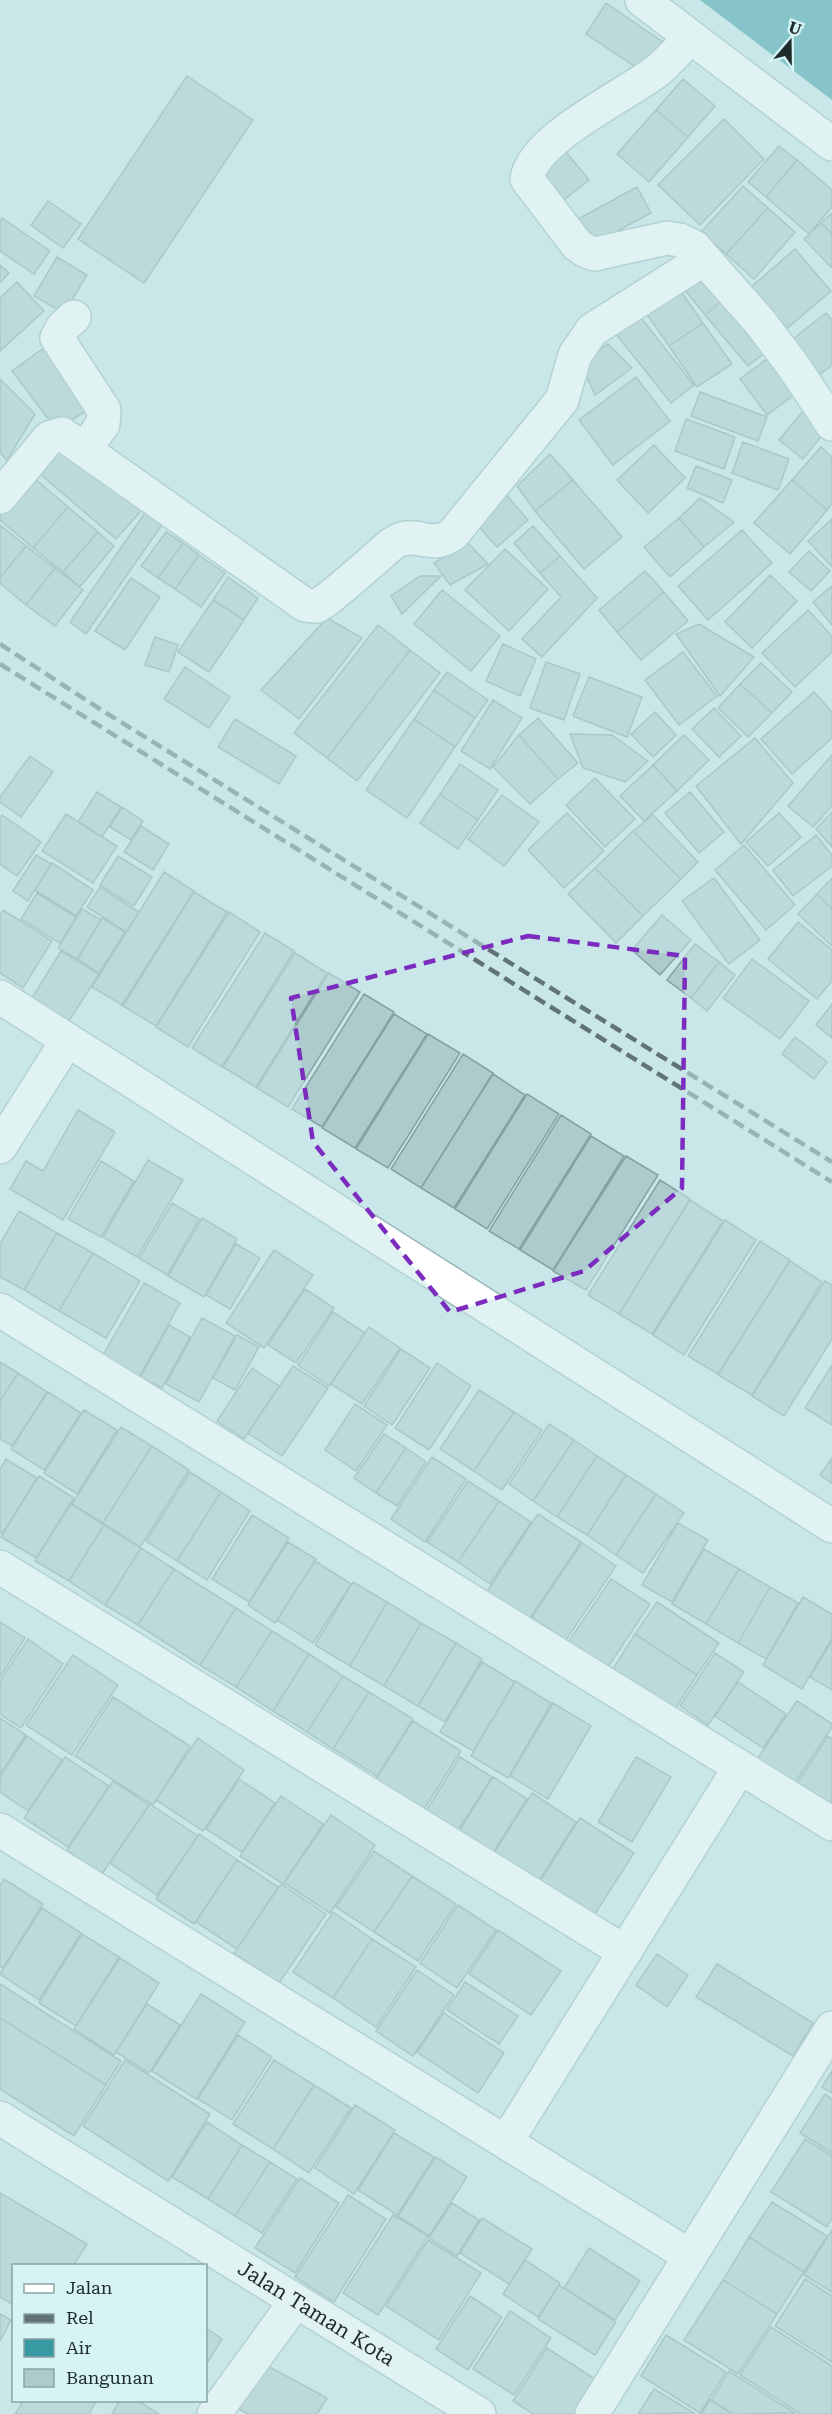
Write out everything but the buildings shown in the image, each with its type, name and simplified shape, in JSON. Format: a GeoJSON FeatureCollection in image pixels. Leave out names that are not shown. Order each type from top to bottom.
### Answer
{"type":"FeatureCollection","features":[{"type":"Feature","properties":{"kind":"street"},"geometry":{"type":"LineString","coordinates":[[642,0],[832,144]]}},
{"type":"Feature","properties":{"kind":"street"},"geometry":{"type":"LineString","coordinates":[[690,38],[657,71],[560,135],[528,170],[527,179],[577,245],[586,252],[595,254],[667,238],[680,240],[694,247],[760,322],[794,367],[832,424]]}},
{"type":"Feature","properties":{"kind":"street"},"geometry":{"type":"LineString","coordinates":[[0,497],[49,438],[62,434],[305,605],[317,606],[396,542],[414,538],[430,542],[438,541],[453,534],[562,399],[575,355],[592,330],[704,259]]}},
{"type":"Feature","properties":{"kind":"street"},"geometry":{"type":"LineString","coordinates":[[74,317],[62,328],[57,338],[69,360],[104,410],[103,424],[85,449]]}},
{"type":"Feature","properties":{"kind":"street"},"geometry":{"type":"LineString","coordinates":[[0,997],[832,1526]]}},
{"type":"Feature","properties":{"kind":"street"},"geometry":{"type":"LineString","coordinates":[[0,1147],[67,1041]]}},
{"type":"Feature","properties":{"kind":"street"},"geometry":{"type":"LineString","coordinates":[[0,1310],[832,1824]]}},
{"type":"Feature","properties":{"kind":"street"},"geometry":{"type":"LineString","coordinates":[[0,1567],[625,1952]]}},
{"type":"Feature","properties":{"kind":"street"},"geometry":{"type":"LineString","coordinates":[[506,2142],[740,1767]]}},
{"type":"Feature","properties":{"kind":"street"},"geometry":{"type":"LineString","coordinates":[[0,1830],[690,2256]]}},
{"type":"Feature","properties":{"kind":"street"},"geometry":{"type":"LineString","coordinates":[[592,2414],[832,2028]]}},
{"type":"Feature","properties":{"kind":"street","name":"Jalan Taman Kota"},"geometry":{"type":"LineString","coordinates":[[0,2118],[478,2414]]}},
{"type":"Feature","properties":{"kind":"street"},"geometry":{"type":"LineString","coordinates":[[214,2414],[296,2301]]}},
{"type":"Feature","properties":{"kind":"highlighted area"},"geometry":{"type":"Polygon","coordinates":[[[528,936],[685,956],[682,1188],[584,1271],[450,1312],[313,1142],[291,998],[528,936]]]}},
{"type":"Feature","properties":{"kind":"water"},"geometry":{"type":"Polygon","coordinates":[[[700,0],[832,0],[832,100],[704,3],[700,0]]]}},
{"type":"Feature","properties":{"kind":"railway"},"geometry":{"type":"LineString","coordinates":[[0,644],[103,711],[832,1162]]}},
{"type":"Feature","properties":{"kind":"railway"},"geometry":{"type":"LineString","coordinates":[[0,664],[832,1182]]}}]}
